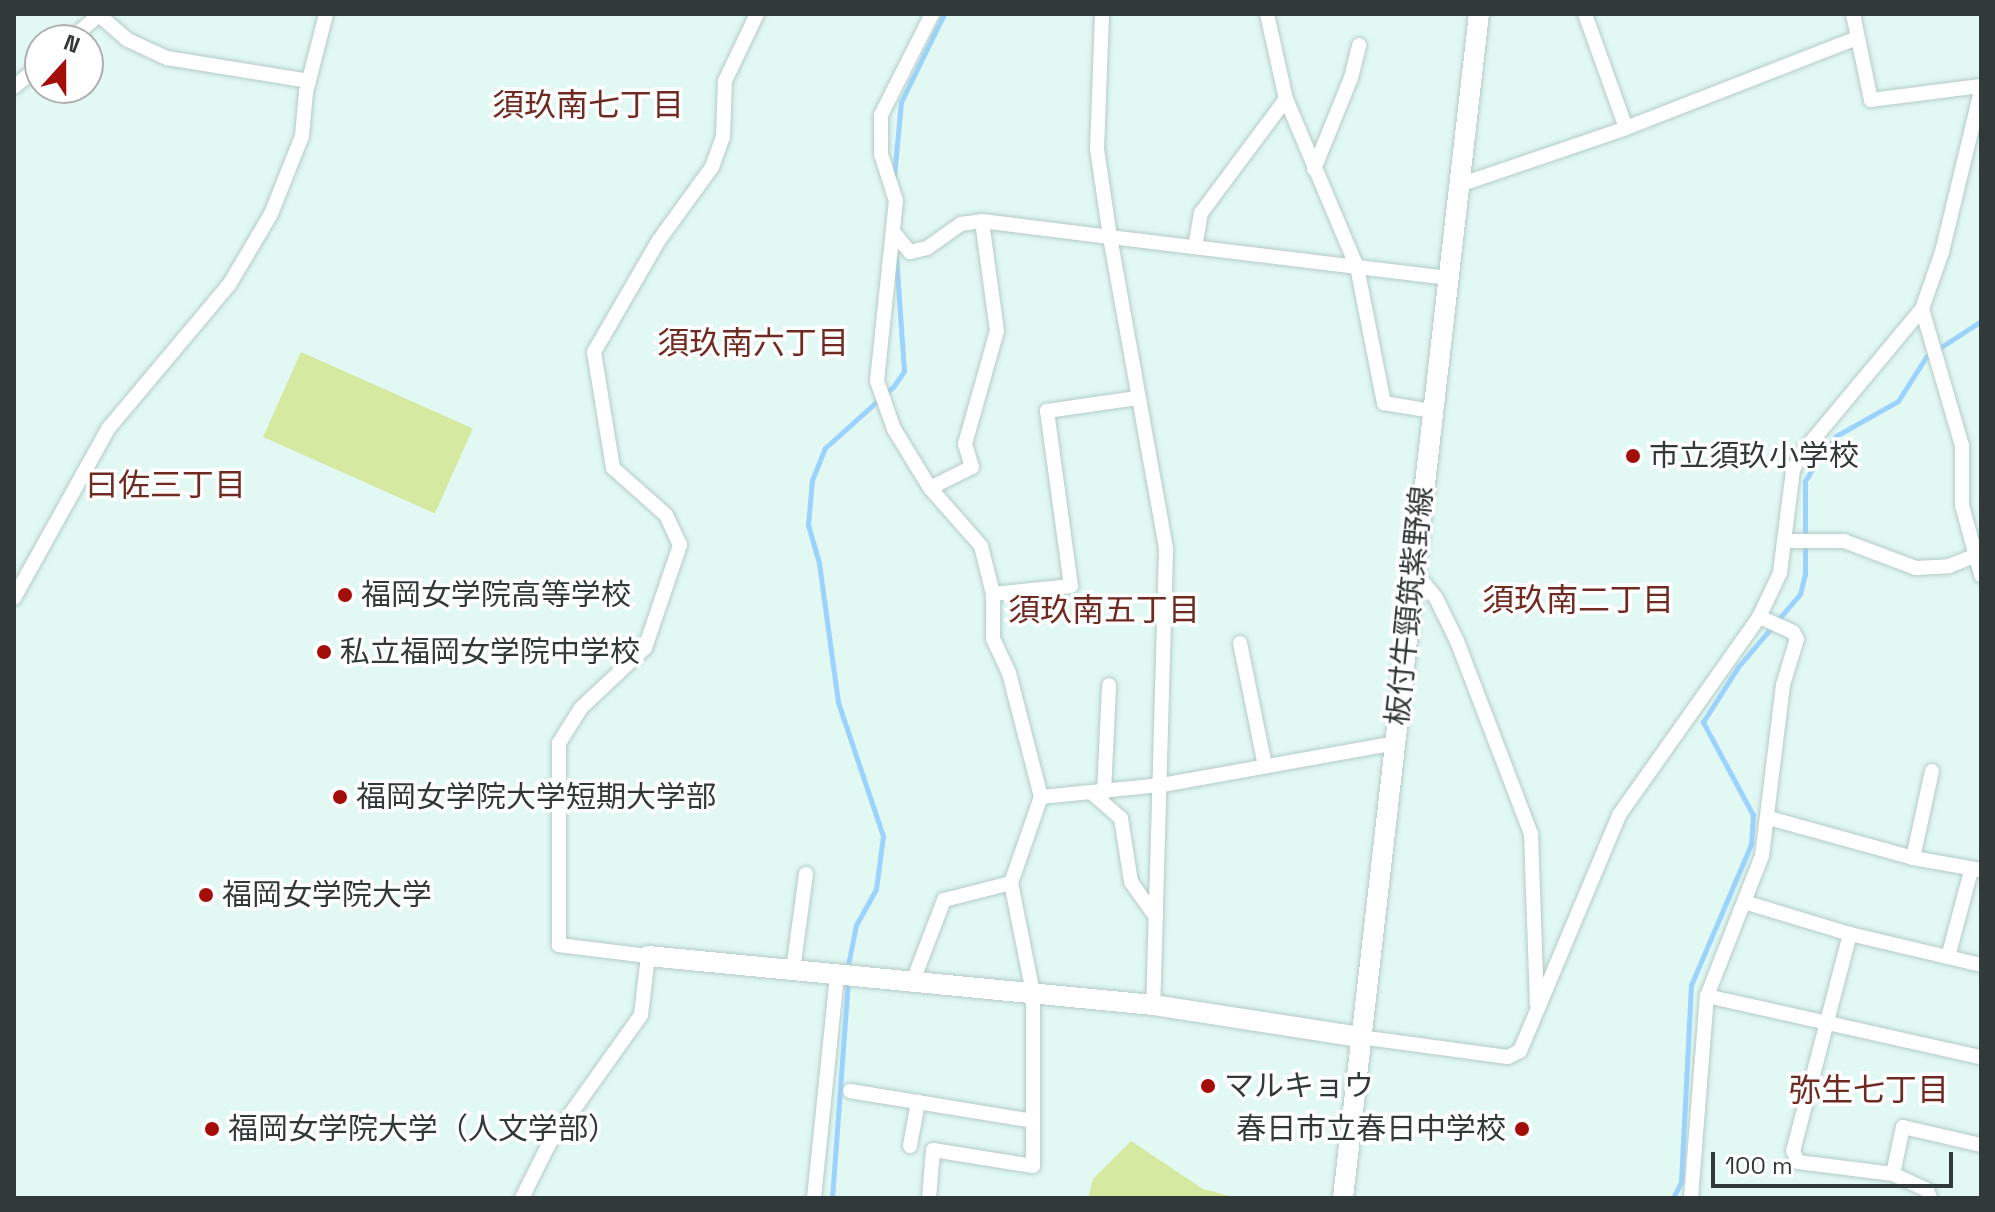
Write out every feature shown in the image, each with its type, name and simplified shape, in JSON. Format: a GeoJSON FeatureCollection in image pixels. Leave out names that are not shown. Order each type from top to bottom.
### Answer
{"type":"FeatureCollection","features":[{"type":"Feature","properties":{"kind":"main road","name":"板付牛頸筑紫野線"},"geometry":{"type":"LineString","coordinates":[[1343,1198],[1479,14]]}},
{"type":"Feature","properties":{"kind":"main road"},"geometry":{"type":"LineString","coordinates":[[648,956],[1153,1005],[1360,1037]]}},
{"type":"Feature","properties":{"kind":"street"},"geometry":{"type":"LineString","coordinates":[[100,14],[128,40],[167,58],[309,81]]}},
{"type":"Feature","properties":{"kind":"street"},"geometry":{"type":"LineString","coordinates":[[14,596],[108,429],[229,285],[271,214],[302,136],[309,81],[326,14]]}},
{"type":"Feature","properties":{"kind":"street"},"geometry":{"type":"LineString","coordinates":[[522,1198],[549,1144],[641,1015],[648,956],[559,945],[559,743],[581,708],[645,648],[680,545],[666,515],[613,468],[594,352],[659,240],[712,167],[723,137],[725,81],[757,14]]}},
{"type":"Feature","properties":{"kind":"street"},"geometry":{"type":"LineString","coordinates":[[929,1198],[933,1150],[1033,1166],[1033,993],[1011,883],[1041,797],[1009,673],[993,638],[993,594],[981,546],[930,488],[894,429],[877,381],[896,201],[881,154],[881,115],[932,14]]}},
{"type":"Feature","properties":{"kind":"street"},"geometry":{"type":"LineString","coordinates":[[1102,14],[1097,149],[1137,398],[1166,549],[1162,785],[1153,1005]]}},
{"type":"Feature","properties":{"kind":"street"},"geometry":{"type":"LineString","coordinates":[[1267,14],[1286,99],[1357,267],[1384,403],[1432,411]]}},
{"type":"Feature","properties":{"kind":"street"},"geometry":{"type":"LineString","coordinates":[[1585,14],[1626,128]]}},
{"type":"Feature","properties":{"kind":"street"},"geometry":{"type":"LineString","coordinates":[[1360,1037],[1508,1057],[1520,1051],[1619,815],[1765,619],[1787,541],[1793,470],[1802,453],[1922,309],[1942,252],[1981,88],[1871,100],[1853,14]]}},
{"type":"Feature","properties":{"kind":"street"},"geometry":{"type":"LineString","coordinates":[[1459,185],[1626,128],[1857,38]]}},
{"type":"Feature","properties":{"kind":"street"},"geometry":{"type":"LineString","coordinates":[[1314,169],[1351,78],[1359,45]]}},
{"type":"Feature","properties":{"kind":"street"},"geometry":{"type":"LineString","coordinates":[[1195,247],[1201,213],[1286,99]]}},
{"type":"Feature","properties":{"kind":"street"},"geometry":{"type":"LineString","coordinates":[[894,233],[910,252],[927,248],[961,224],[982,221],[1448,278]]}},
{"type":"Feature","properties":{"kind":"street"},"geometry":{"type":"LineString","coordinates":[[930,488],[972,467],[965,444],[997,331],[982,221]]}},
{"type":"Feature","properties":{"kind":"street"},"geometry":{"type":"LineString","coordinates":[[1922,309],[1962,446],[1962,505],[1980,554],[1981,575]]}},
{"type":"Feature","properties":{"kind":"street"},"geometry":{"type":"LineString","coordinates":[[993,594],[1071,586],[1047,411],[1137,398]]}},
{"type":"Feature","properties":{"kind":"street"},"geometry":{"type":"LineString","coordinates":[[1787,541],[1844,541],[1916,568],[1949,566],[1980,554]]}},
{"type":"Feature","properties":{"kind":"street"},"geometry":{"type":"LineString","coordinates":[[1414,571],[1436,598],[1457,641],[1531,834],[1537,1008]]}},
{"type":"Feature","properties":{"kind":"street"},"geometry":{"type":"LineString","coordinates":[[1691,1198],[1707,996],[1744,902],[1769,818],[1783,685],[1797,639],[1793,632],[1765,619]]}},
{"type":"Feature","properties":{"kind":"street"},"geometry":{"type":"LineString","coordinates":[[1240,643],[1265,766]]}},
{"type":"Feature","properties":{"kind":"street"},"geometry":{"type":"LineString","coordinates":[[1109,685],[1098,794],[1121,818],[1131,882],[1156,917]]}},
{"type":"Feature","properties":{"kind":"street"},"geometry":{"type":"LineString","coordinates":[[1041,797],[1098,794],[1162,785],[1395,743]]}},
{"type":"Feature","properties":{"kind":"street"},"geometry":{"type":"LineString","coordinates":[[1913,858],[1932,771]]}},
{"type":"Feature","properties":{"kind":"street"},"geometry":{"type":"LineString","coordinates":[[1769,818],[1913,858],[1976,870],[1948,957]]}},
{"type":"Feature","properties":{"kind":"street"},"geometry":{"type":"LineString","coordinates":[[793,970],[806,874]]}},
{"type":"Feature","properties":{"kind":"street"},"geometry":{"type":"LineString","coordinates":[[913,981],[944,900],[1011,883]]}},
{"type":"Feature","properties":{"kind":"street"},"geometry":{"type":"LineString","coordinates":[[1744,902],[1850,934],[1981,965]]}},
{"type":"Feature","properties":{"kind":"street"},"geometry":{"type":"LineString","coordinates":[[1850,934],[1793,1151],[1798,1162],[1893,1174],[1927,1190],[1930,1198]]}},
{"type":"Feature","properties":{"kind":"street"},"geometry":{"type":"LineString","coordinates":[[814,1198],[837,974]]}},
{"type":"Feature","properties":{"kind":"street"},"geometry":{"type":"LineString","coordinates":[[1707,996],[1981,1057]]}},
{"type":"Feature","properties":{"kind":"street"},"geometry":{"type":"LineString","coordinates":[[850,1091],[1033,1121]]}},
{"type":"Feature","properties":{"kind":"street"},"geometry":{"type":"LineString","coordinates":[[910,1146],[918,1102]]}},
{"type":"Feature","properties":{"kind":"street"},"geometry":{"type":"LineString","coordinates":[[1893,1174],[1903,1127],[1981,1145]]}},
{"type":"Feature","properties":{"kind":"green space"},"geometry":{"type":"Polygon","coordinates":[[[301,352],[473,428],[435,513],[263,437],[301,352]]]}},
{"type":"Feature","properties":{"kind":"green space"},"geometry":{"type":"Polygon","coordinates":[[[1131,1141],[1203,1189],[1238,1198],[1088,1198],[1093,1179],[1131,1141]]]}},
{"type":"Feature","properties":{"kind":"waterway"},"geometry":{"type":"LineString","coordinates":[[894,176],[901,102],[944,14]]}},
{"type":"Feature","properties":{"kind":"waterway"},"geometry":{"type":"LineString","coordinates":[[847,970],[856,925],[876,889],[883,836],[838,702],[819,563],[808,525],[812,480],[825,448],[893,387],[904,371],[896,258]]}},
{"type":"Feature","properties":{"kind":"waterway"},"geometry":{"type":"LineString","coordinates":[[1673,1198],[1681,1182],[1691,985],[1751,844],[1753,815],[1703,722],[1738,667],[1800,594],[1805,574],[1805,481],[1817,461],[1836,436],[1898,401],[1926,357],[1981,321]]}},
{"type":"Feature","properties":{"kind":"waterway"},"geometry":{"type":"LineString","coordinates":[[832,1198],[848,980]]}},
{"type":"Feature","properties":{"kind":"place","name":"市立須玖小学校"},"geometry":{"type":"Point","coordinates":[1633,456]}},
{"type":"Feature","properties":{"kind":"place","name":"福岡女学院高等学校"},"geometry":{"type":"Point","coordinates":[345,595]}},
{"type":"Feature","properties":{"kind":"place","name":"私立福岡女学院中学校"},"geometry":{"type":"Point","coordinates":[324,652]}},
{"type":"Feature","properties":{"kind":"place","name":"福岡女学院大学短期大学部"},"geometry":{"type":"Point","coordinates":[340,797]}},
{"type":"Feature","properties":{"kind":"place","name":"福岡女学院大学"},"geometry":{"type":"Point","coordinates":[206,895]}},
{"type":"Feature","properties":{"kind":"place","name":"マルキョウ"},"geometry":{"type":"Point","coordinates":[1208,1086]}},
{"type":"Feature","properties":{"kind":"place","name":"福岡女学院大学（人文学部）"},"geometry":{"type":"Point","coordinates":[212,1129]}},
{"type":"Feature","properties":{"kind":"place","name":"春日市立春日中学校"},"geometry":{"type":"Point","coordinates":[1522,1129]}},
{"type":"Feature","properties":{"kind":"district","name":"須玖南七丁目"},"geometry":{"type":"Point","coordinates":[588,105]}},
{"type":"Feature","properties":{"kind":"district","name":"須玖南六丁目"},"geometry":{"type":"Point","coordinates":[753,343]}},
{"type":"Feature","properties":{"kind":"district","name":"曰佐三丁目"},"geometry":{"type":"Point","coordinates":[166,485]}},
{"type":"Feature","properties":{"kind":"district","name":"須玖南二丁目"},"geometry":{"type":"Point","coordinates":[1578,600]}},
{"type":"Feature","properties":{"kind":"district","name":"須玖南五丁目"},"geometry":{"type":"Point","coordinates":[1104,610]}},
{"type":"Feature","properties":{"kind":"district","name":"弥生七丁目"},"geometry":{"type":"Point","coordinates":[1869,1090]}}]}
